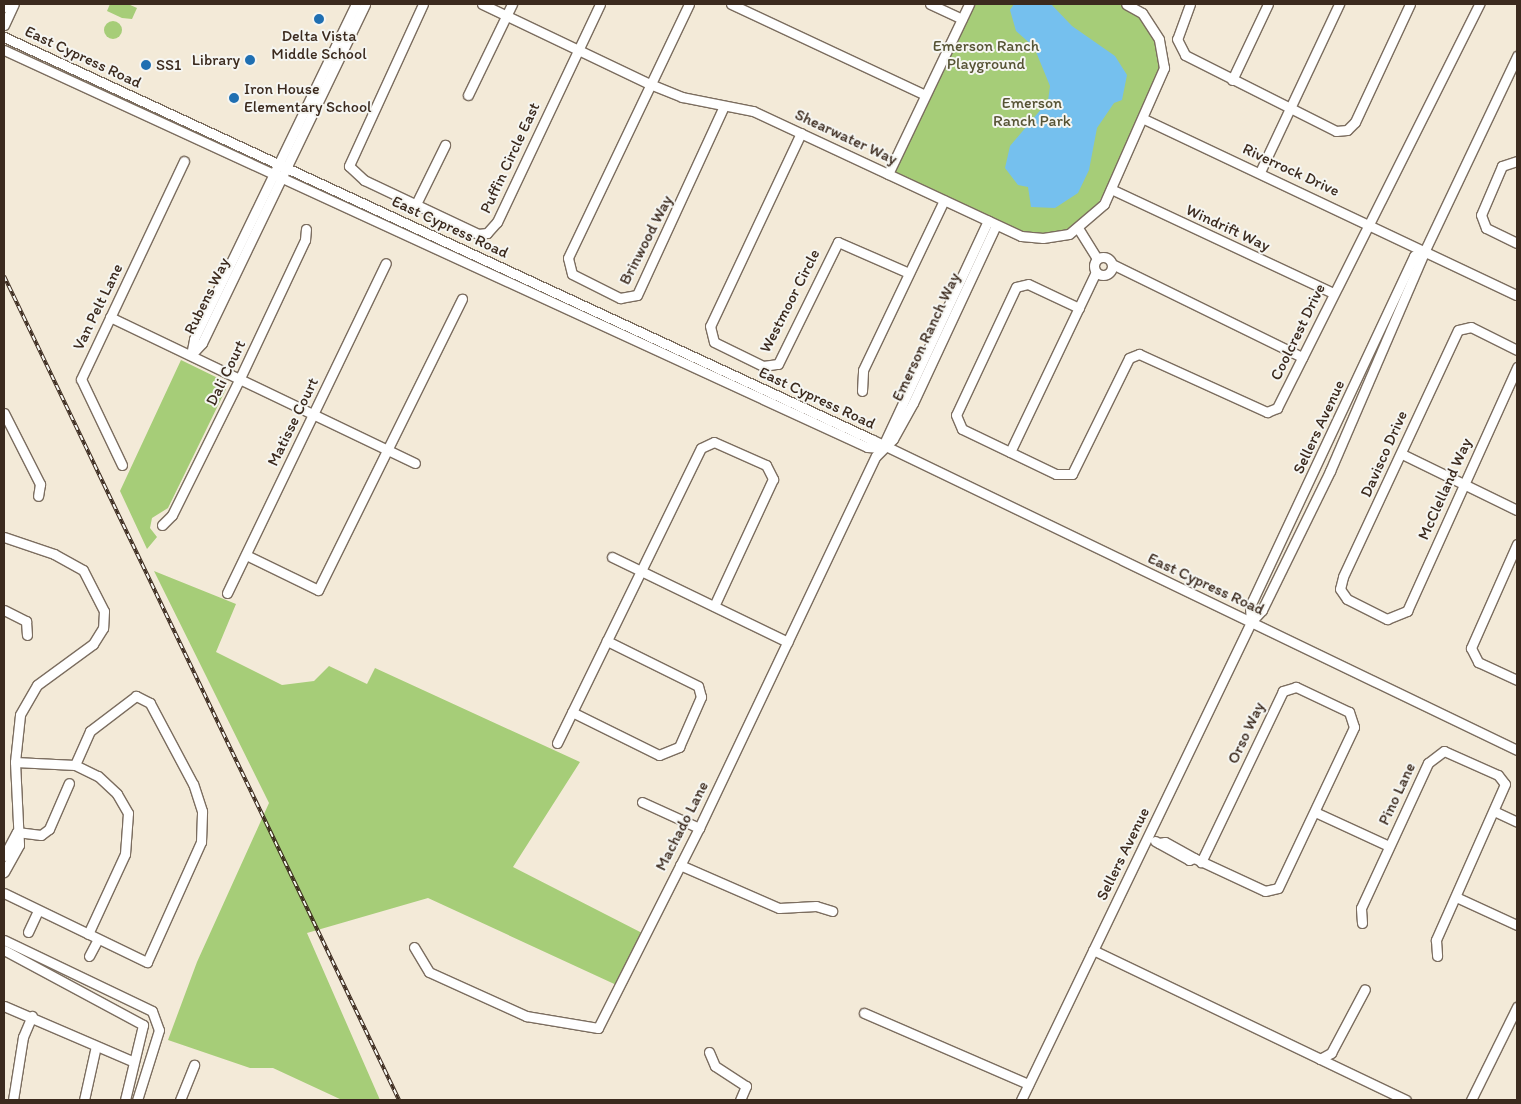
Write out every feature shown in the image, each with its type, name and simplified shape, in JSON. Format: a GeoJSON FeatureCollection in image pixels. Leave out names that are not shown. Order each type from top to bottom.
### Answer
{"type":"FeatureCollection","features":[{"type":"Feature","properties":{"kind":"street"},"geometry":{"type":"LineString","coordinates":[[4,25],[14,4]]}},
{"type":"Feature","properties":{"kind":"street"},"geometry":{"type":"LineString","coordinates":[[278,177],[356,4]]}},
{"type":"Feature","properties":{"kind":"street"},"geometry":{"type":"LineString","coordinates":[[283,166],[365,4]]}},
{"type":"Feature","properties":{"kind":"street","name":"Puffin Circle East"},"geometry":{"type":"LineString","coordinates":[[423,4],[349,166],[355,175],[478,234],[493,228],[600,4]]}},
{"type":"Feature","properties":{"kind":"street","name":"Shearwater Way"},"geometry":{"type":"LineString","coordinates":[[482,4],[650,84],[724,106],[752,111],[1021,236],[1043,238],[1078,228],[1104,204],[1144,119],[1164,68],[1159,39],[1142,13],[1126,4]]}},
{"type":"Feature","properties":{"kind":"street"},"geometry":{"type":"LineString","coordinates":[[468,95],[512,4]]}},
{"type":"Feature","properties":{"kind":"street"},"geometry":{"type":"LineString","coordinates":[[650,84],[689,4]]}},
{"type":"Feature","properties":{"kind":"street"},"geometry":{"type":"LineString","coordinates":[[731,4],[926,95]]}},
{"type":"Feature","properties":{"kind":"street"},"geometry":{"type":"LineString","coordinates":[[930,4],[962,19]]}},
{"type":"Feature","properties":{"kind":"street"},"geometry":{"type":"LineString","coordinates":[[888,174],[969,4]]}},
{"type":"Feature","properties":{"kind":"street"},"geometry":{"type":"LineString","coordinates":[[1190,4],[1178,39],[1185,55],[1336,131],[1347,130],[1355,122],[1410,4]]}},
{"type":"Feature","properties":{"kind":"street"},"geometry":{"type":"LineString","coordinates":[[1232,80],[1268,4]]}},
{"type":"Feature","properties":{"kind":"street"},"geometry":{"type":"LineString","coordinates":[[1260,172],[1339,4]]}},
{"type":"Feature","properties":{"kind":"street","name":"Coolcrest Drive"},"geometry":{"type":"LineString","coordinates":[[1010,452],[1066,476],[1075,470],[1134,356],[1149,356],[1267,412],[1277,408],[1366,223],[1404,161],[1479,4]]}},
{"type":"Feature","properties":{"kind":"street","name":"East Cypress Road"},"geometry":{"type":"LineString","coordinates":[[4,37],[283,166],[1252,622],[1517,750]]}},
{"type":"Feature","properties":{"kind":"street","name":"East Cypress Road"},"geometry":{"type":"LineString","coordinates":[[4,50],[868,447],[882,448]]}},
{"type":"Feature","properties":{"kind":"street","name":"Sellers Avenue"},"geometry":{"type":"LineString","coordinates":[[1021,1100],[1252,622],[1262,610],[1330,471],[1425,250],[1517,56]]}},
{"type":"Feature","properties":{"kind":"street","name":"Brinwood Way"},"geometry":{"type":"LineString","coordinates":[[650,84],[567,264],[576,278],[620,298],[632,298],[640,290],[724,106]]}},
{"type":"Feature","properties":{"kind":"street","name":"Riverrock Drive"},"geometry":{"type":"LineString","coordinates":[[1144,119],[1260,172],[1517,295]]}},
{"type":"Feature","properties":{"kind":"street","name":"Westmoor Circle"},"geometry":{"type":"LineString","coordinates":[[802,133],[710,326],[714,342],[763,366],[778,364],[838,242],[909,273]]}},
{"type":"Feature","properties":{"kind":"street"},"geometry":{"type":"LineString","coordinates":[[416,204],[445,144]]}},
{"type":"Feature","properties":{"kind":"street"},"geometry":{"type":"LineString","coordinates":[[1517,161],[1502,166],[1481,215],[1486,228],[1517,243]]}},
{"type":"Feature","properties":{"kind":"street","name":"Van Pelt Lane"},"geometry":{"type":"LineString","coordinates":[[122,465],[81,379],[184,162]]}},
{"type":"Feature","properties":{"kind":"street","name":"Rubens Way"},"geometry":{"type":"LineString","coordinates":[[191,355],[194,340],[278,177]]}},
{"type":"Feature","properties":{"kind":"street","name":"Windrift Way"},"geometry":{"type":"LineString","coordinates":[[1111,189],[1333,293]]}},
{"type":"Feature","properties":{"kind":"street"},"geometry":{"type":"LineString","coordinates":[[862,391],[863,370],[944,200]]}},
{"type":"Feature","properties":{"kind":"street","name":"Emerson Ranch Way"},"geometry":{"type":"LineString","coordinates":[[882,448],[992,223]]}},
{"type":"Feature","properties":{"kind":"street"},"geometry":{"type":"LineString","coordinates":[[1078,228],[1097,259],[1096,272],[1079,308],[1010,452],[955,422],[1016,287],[1028,284],[1079,308]]}},
{"type":"Feature","properties":{"kind":"street","name":"Dali Court"},"geometry":{"type":"LineString","coordinates":[[162,525],[172,515],[240,378],[305,240],[306,229]]}},
{"type":"Feature","properties":{"kind":"street","name":"Sellers Avenue"},"geometry":{"type":"LineString","coordinates":[[1252,622],[1250,606],[1414,256],[1425,250]]}},
{"type":"Feature","properties":{"kind":"street"},"geometry":{"type":"LineString","coordinates":[[1097,259],[1106,258],[1112,264],[1302,357]]}},
{"type":"Feature","properties":{"kind":"street","name":"Matisse Court"},"geometry":{"type":"LineString","coordinates":[[227,593],[386,263]]}},
{"type":"Feature","properties":{"kind":"street"},"geometry":{"type":"LineString","coordinates":[[1096,272],[1107,274],[1112,264]]}},
{"type":"Feature","properties":{"kind":"street"},"geometry":{"type":"LineString","coordinates":[[246,555],[318,590],[462,299]]}},
{"type":"Feature","properties":{"kind":"street"},"geometry":{"type":"LineString","coordinates":[[110,317],[415,463]]}},
{"type":"Feature","properties":{"kind":"street","name":"Davisco Drive"},"geometry":{"type":"LineString","coordinates":[[1396,618],[1387,619],[1347,599],[1340,589],[1458,330],[1470,327],[1517,350]]}},
{"type":"Feature","properties":{"kind":"street","name":"McClelland Way"},"geometry":{"type":"LineString","coordinates":[[1396,618],[1407,611],[1463,483],[1517,368]]}},
{"type":"Feature","properties":{"kind":"street"},"geometry":{"type":"LineString","coordinates":[[4,412],[6,425],[40,484],[38,496]]}},
{"type":"Feature","properties":{"kind":"street"},"geometry":{"type":"LineString","coordinates":[[557,744],[701,448],[720,442],[766,465],[773,479],[714,606]]}},
{"type":"Feature","properties":{"kind":"street","name":"Machado Lane"},"geometry":{"type":"LineString","coordinates":[[414,948],[429,972],[526,1016],[598,1028],[699,828],[882,448]]}},
{"type":"Feature","properties":{"kind":"street"},"geometry":{"type":"LineString","coordinates":[[1402,454],[1517,510]]}},
{"type":"Feature","properties":{"kind":"street"},"geometry":{"type":"LineString","coordinates":[[4,537],[54,554],[83,570],[104,611],[103,628],[93,644],[37,685],[20,715],[15,762],[19,845],[4,872]]}},
{"type":"Feature","properties":{"kind":"street"},"geometry":{"type":"LineString","coordinates":[[1517,544],[1473,639],[1472,655],[1478,662],[1517,680]]}},
{"type":"Feature","properties":{"kind":"street"},"geometry":{"type":"LineString","coordinates":[[612,557],[788,642]]}},
{"type":"Feature","properties":{"kind":"street"},"geometry":{"type":"LineString","coordinates":[[4,610],[26,621],[27,635]]}},
{"type":"Feature","properties":{"kind":"street"},"geometry":{"type":"LineString","coordinates":[[572,712],[659,755],[679,747],[701,697],[698,686],[607,641]]}},
{"type":"Feature","properties":{"kind":"street","name":"Orso Way"},"geometry":{"type":"LineString","coordinates":[[1197,860],[1283,691],[1296,687],[1349,712],[1355,719],[1315,812]]}},
{"type":"Feature","properties":{"kind":"street"},"geometry":{"type":"LineString","coordinates":[[4,893],[147,962],[201,842],[202,811],[196,793],[150,703],[136,696],[90,731],[75,765]]}},
{"type":"Feature","properties":{"kind":"street","name":"Pino Lane"},"geometry":{"type":"LineString","coordinates":[[1362,923],[1361,908],[1434,754],[1444,751],[1498,775],[1505,784],[1496,812]]}},
{"type":"Feature","properties":{"kind":"street"},"geometry":{"type":"LineString","coordinates":[[15,762],[75,765],[98,776],[117,794],[128,813],[130,834],[88,934]]}},
{"type":"Feature","properties":{"kind":"street"},"geometry":{"type":"LineString","coordinates":[[17,832],[41,835],[49,830],[69,783]]}},
{"type":"Feature","properties":{"kind":"street"},"geometry":{"type":"LineString","coordinates":[[642,802],[699,828]]}},
{"type":"Feature","properties":{"kind":"street"},"geometry":{"type":"LineString","coordinates":[[1147,838],[1189,860],[1197,860],[1271,892],[1282,883],[1315,812],[1389,846]]}},
{"type":"Feature","properties":{"kind":"street"},"geometry":{"type":"LineString","coordinates":[[1437,956],[1436,940],[1496,812],[1517,822]]}},
{"type":"Feature","properties":{"kind":"street"},"geometry":{"type":"LineString","coordinates":[[4,856],[17,832]]}},
{"type":"Feature","properties":{"kind":"street"},"geometry":{"type":"LineString","coordinates":[[680,865],[779,908],[816,906],[832,911]]}},
{"type":"Feature","properties":{"kind":"street"},"geometry":{"type":"LineString","coordinates":[[1456,897],[1517,925]]}},
{"type":"Feature","properties":{"kind":"street"},"geometry":{"type":"LineString","coordinates":[[28,932],[38,911]]}},
{"type":"Feature","properties":{"kind":"street"},"geometry":{"type":"LineString","coordinates":[[89,956],[98,938]]}},
{"type":"Feature","properties":{"kind":"street"},"geometry":{"type":"LineString","coordinates":[[4,940],[145,1005],[158,1020],[156,1036],[137,1100]]}},
{"type":"Feature","properties":{"kind":"street"},"geometry":{"type":"LineString","coordinates":[[4,950],[138,1020],[143,1031],[132,1061],[125,1100]]}},
{"type":"Feature","properties":{"kind":"street"},"geometry":{"type":"LineString","coordinates":[[1093,950],[1406,1100]]}},
{"type":"Feature","properties":{"kind":"street"},"geometry":{"type":"LineString","coordinates":[[1320,1059],[1331,1053],[1365,989]]}},
{"type":"Feature","properties":{"kind":"street"},"geometry":{"type":"LineString","coordinates":[[4,1006],[32,1016],[132,1061]]}},
{"type":"Feature","properties":{"kind":"street"},"geometry":{"type":"LineString","coordinates":[[1471,1100],[1517,1007]]}},
{"type":"Feature","properties":{"kind":"street"},"geometry":{"type":"LineString","coordinates":[[864,1013],[1028,1084]]}},
{"type":"Feature","properties":{"kind":"street"},"geometry":{"type":"LineString","coordinates":[[13,1100],[23,1037],[32,1016]]}},
{"type":"Feature","properties":{"kind":"street"},"geometry":{"type":"LineString","coordinates":[[84,1100],[96,1046]]}},
{"type":"Feature","properties":{"kind":"street"},"geometry":{"type":"LineString","coordinates":[[709,1052],[715,1066],[746,1086],[740,1100]]}},
{"type":"Feature","properties":{"kind":"street"},"geometry":{"type":"LineString","coordinates":[[180,1100],[194,1066]]}},
{"type":"Feature","properties":{"kind":"green space"},"geometry":{"type":"Polygon","coordinates":[[[110,4],[128,4],[137,8],[132,19],[122,18],[107,11],[110,4]]]}},
{"type":"Feature","properties":{"kind":"green space","name":"Emerson Ranch Park"},"geometry":{"type":"Polygon","coordinates":[[[972,4],[1119,4],[1141,16],[1156,42],[1160,67],[1153,87],[1108,187],[1094,210],[1073,228],[1045,235],[1016,231],[894,171],[972,4]]]}},
{"type":"Feature","properties":{"kind":"green space"},"geometry":{"type":"Polygon","coordinates":[[[113,21],[121,26],[122,30],[117,38],[113,39],[105,34],[104,30],[109,22],[113,21]]]}},
{"type":"Feature","properties":{"kind":"green space"},"geometry":{"type":"Polygon","coordinates":[[[181,360],[222,380],[226,389],[168,508],[152,518],[150,528],[157,537],[147,549],[120,491],[181,360]]]}},
{"type":"Feature","properties":{"kind":"green space"},"geometry":{"type":"Polygon","coordinates":[[[154,571],[236,604],[216,652],[282,685],[314,681],[329,666],[367,684],[375,668],[580,762],[513,867],[646,935],[623,988],[428,898],[307,933],[380,1100],[342,1100],[273,1068],[250,1068],[168,1040],[197,962],[269,803],[154,571]]]}},
{"type":"Feature","properties":{"kind":"water"},"geometry":{"type":"Polygon","coordinates":[[[1014,4],[1051,4],[1072,26],[1115,56],[1127,75],[1122,100],[1114,103],[1097,128],[1089,170],[1078,193],[1055,208],[1031,207],[1028,187],[1018,185],[1005,168],[1010,146],[1048,101],[1050,86],[1034,47],[1016,31],[1010,10],[1014,4]]]}},
{"type":"Feature","properties":{"kind":"railway"},"geometry":{"type":"LineString","coordinates":[[4,276],[399,1100]]}},
{"type":"Feature","properties":{"kind":"place","name":"Delta Vista Middle School"},"geometry":{"type":"Point","coordinates":[319,19]}},
{"type":"Feature","properties":{"kind":"place","name":"Library"},"geometry":{"type":"Point","coordinates":[250,60]}},
{"type":"Feature","properties":{"kind":"place","name":"SS1"},"geometry":{"type":"Point","coordinates":[146,65]}},
{"type":"Feature","properties":{"kind":"place","name":"Iron House Elementary School"},"geometry":{"type":"Point","coordinates":[234,98]}},
{"type":"Feature","properties":{"kind":"park label","name":"Emerson Ranch Playground"},"geometry":{"type":"Point","coordinates":[986,55]}}]}
